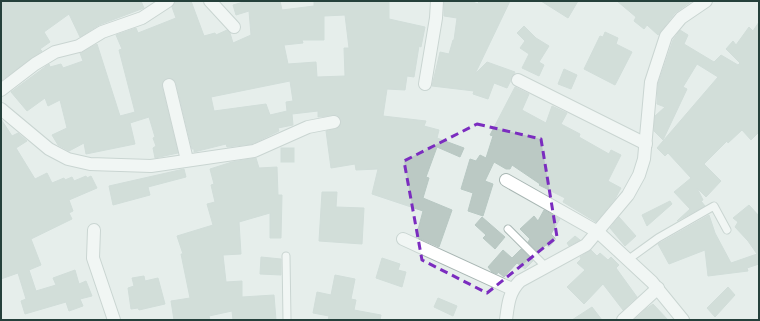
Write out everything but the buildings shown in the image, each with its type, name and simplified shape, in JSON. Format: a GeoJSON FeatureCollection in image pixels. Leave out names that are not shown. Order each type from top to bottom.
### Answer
{"type":"FeatureCollection","features":[{"type":"Feature","properties":{"kind":"street"},"geometry":{"type":"LineString","coordinates":[[1,90],[35,64],[55,52],[79,46],[102,32],[142,18],[168,1]]}},
{"type":"Feature","properties":{"kind":"street"},"geometry":{"type":"LineString","coordinates":[[210,1],[234,27]]}},
{"type":"Feature","properties":{"kind":"street"},"geometry":{"type":"LineString","coordinates":[[425,84],[436,18],[437,1]]}},
{"type":"Feature","properties":{"kind":"street"},"geometry":{"type":"LineString","coordinates":[[506,320],[508,302],[512,289],[520,281],[586,245],[628,195],[639,176],[646,144],[650,82],[666,36],[681,18],[706,1]]}},
{"type":"Feature","properties":{"kind":"street"},"geometry":{"type":"LineString","coordinates":[[518,80],[646,144]]}},
{"type":"Feature","properties":{"kind":"street"},"geometry":{"type":"LineString","coordinates":[[169,85],[187,160]]}},
{"type":"Feature","properties":{"kind":"street"},"geometry":{"type":"LineString","coordinates":[[1,109],[49,149],[68,159],[90,164],[151,166],[254,151],[308,127],[334,122]]}},
{"type":"Feature","properties":{"kind":"street"},"geometry":{"type":"LineString","coordinates":[[506,180],[598,232],[629,259],[658,288],[683,320]]}},
{"type":"Feature","properties":{"kind":"street"},"geometry":{"type":"LineString","coordinates":[[94,230],[93,258],[114,320]]}},
{"type":"Feature","properties":{"kind":"street"},"geometry":{"type":"LineString","coordinates":[[403,239],[512,289]]}},
{"type":"Feature","properties":{"kind":"street"},"geometry":{"type":"LineString","coordinates":[[623,320],[658,288]]}},
{"type":"Feature","properties":{"kind":"lane"},"geometry":{"type":"LineString","coordinates":[[629,259],[658,238],[714,206],[727,230]]}},
{"type":"Feature","properties":{"kind":"lane"},"geometry":{"type":"LineString","coordinates":[[508,229],[546,268]]}},
{"type":"Feature","properties":{"kind":"lane"},"geometry":{"type":"LineString","coordinates":[[286,256],[287,320]]}},
{"type":"Feature","properties":{"kind":"highlighted area"},"geometry":{"type":"Polygon","coordinates":[[[477,124],[541,139],[557,237],[487,293],[422,260],[404,161],[477,124]]]}}]}
